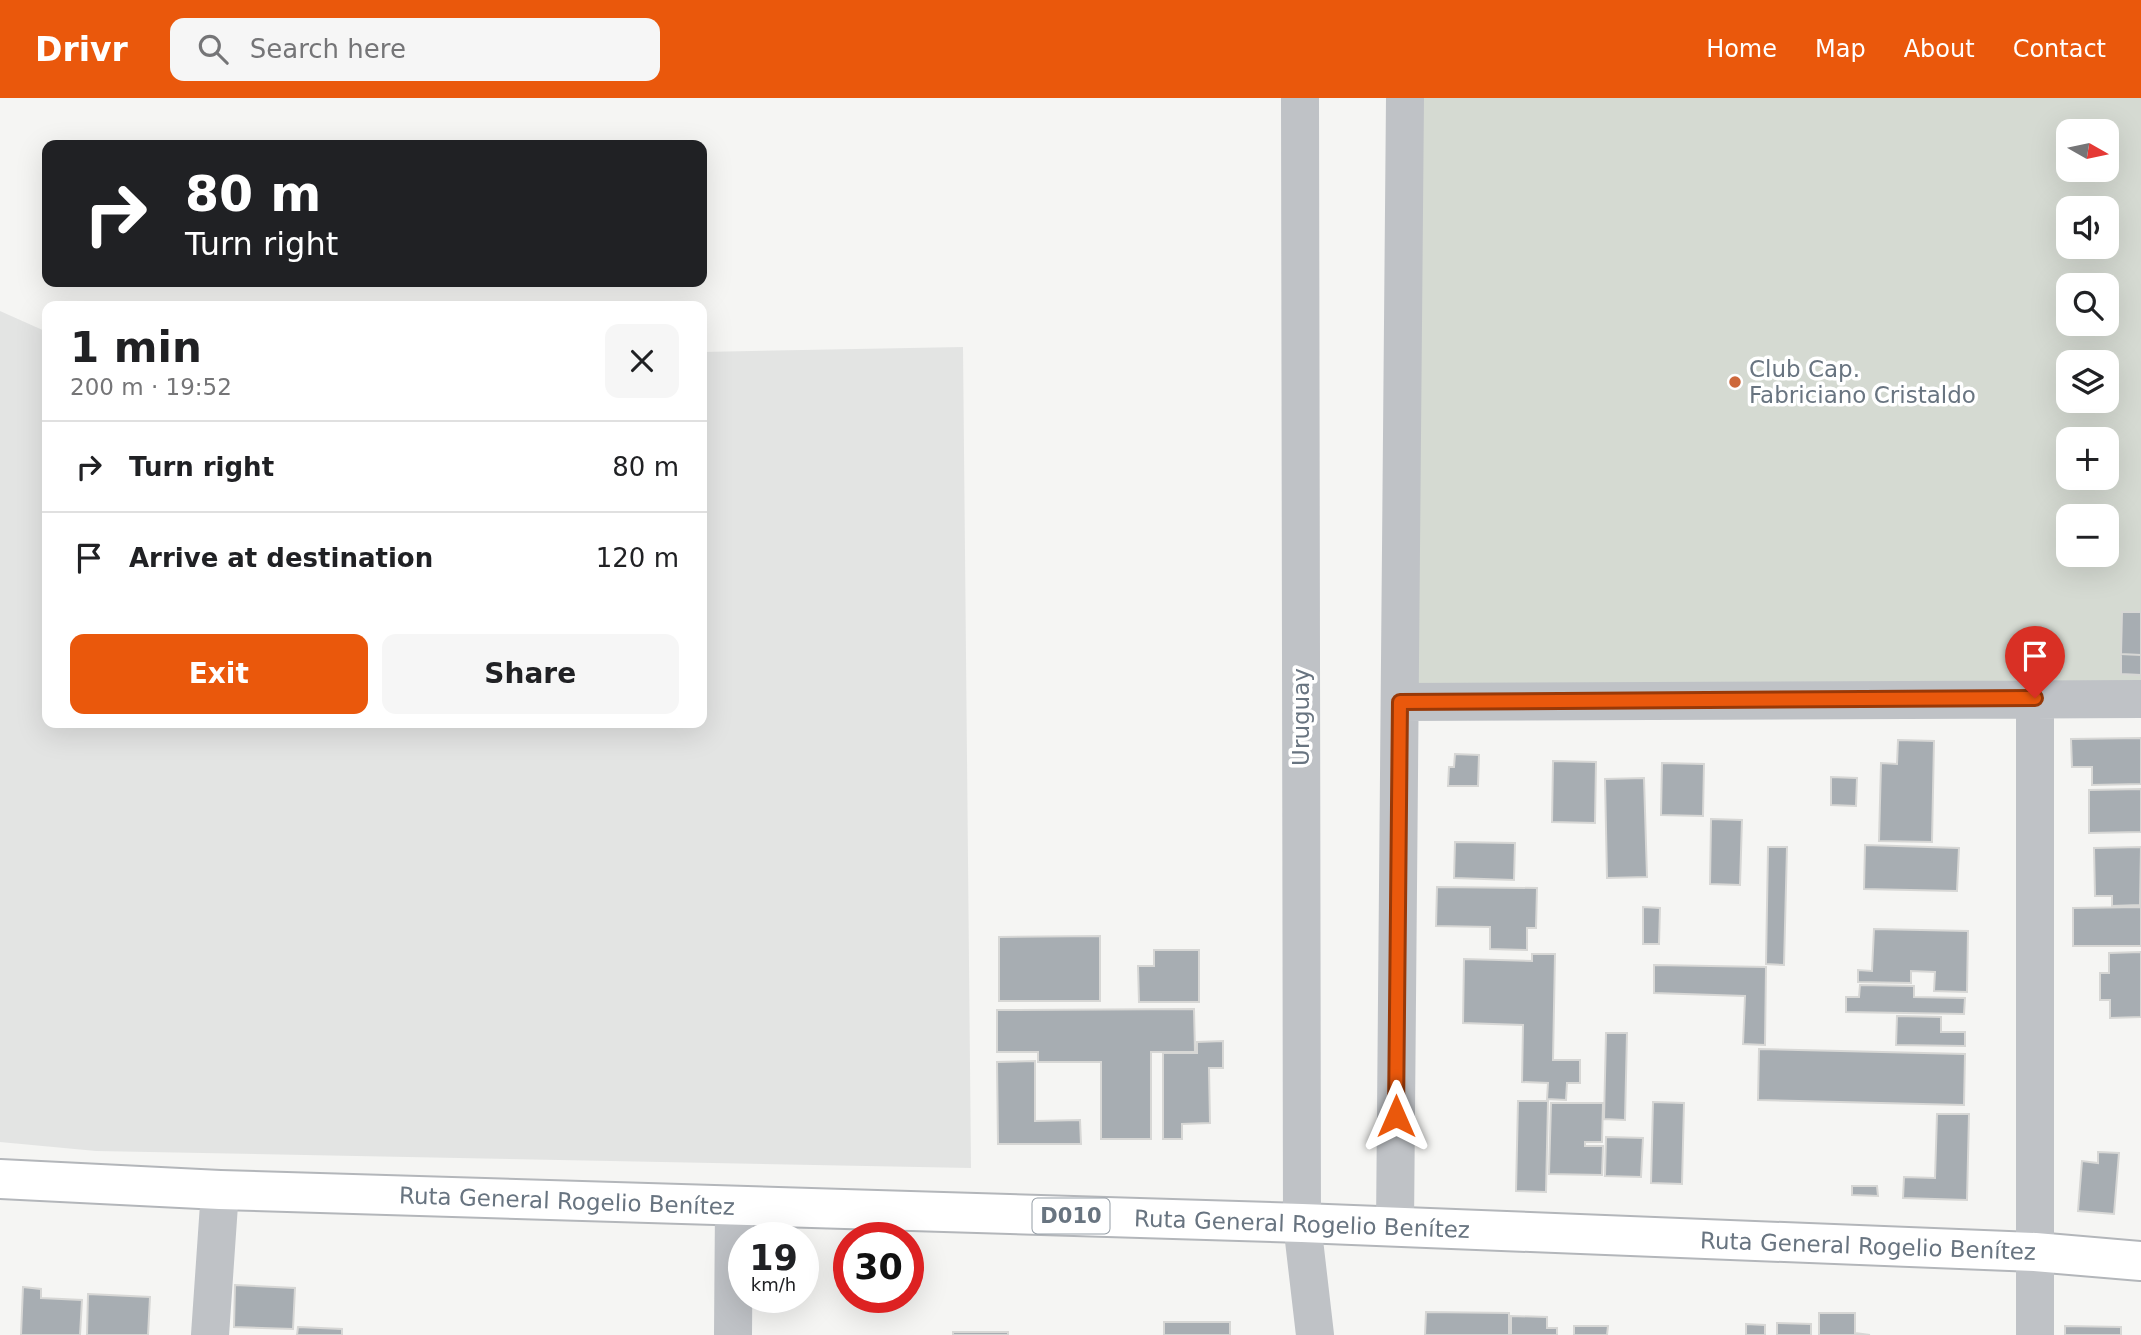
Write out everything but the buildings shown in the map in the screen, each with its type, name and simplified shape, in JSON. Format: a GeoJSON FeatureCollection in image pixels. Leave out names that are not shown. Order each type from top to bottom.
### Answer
{"type":"FeatureCollection","features":[{"type":"Feature","properties":{"kind":"main road","name":"Ruta General Rogelio Benítez"},"geometry":{"type":"LineString","coordinates":[[0,1179],[220,1190],[1395,1226],[2035,1252],[2141,1261]]}},
{"type":"Feature","properties":{"kind":"street","name":"Uruguay"},"geometry":{"type":"LineString","coordinates":[[1300,98],[1302,1223],[1315,1335]]}},
{"type":"Feature","properties":{"kind":"street"},"geometry":{"type":"LineString","coordinates":[[1395,1226],[1405,98]]}},
{"type":"Feature","properties":{"kind":"street"},"geometry":{"type":"LineString","coordinates":[[2035,698],[2035,1335]]}},
{"type":"Feature","properties":{"kind":"street"},"geometry":{"type":"LineString","coordinates":[[1400,702],[2141,699]]}},
{"type":"Feature","properties":{"kind":"street"},"geometry":{"type":"LineString","coordinates":[[210,1335],[220,1190]]}},
{"type":"Feature","properties":{"kind":"street"},"geometry":{"type":"LineString","coordinates":[[733,1335],[734,1207]]}},
{"type":"Feature","properties":{"kind":"shaded area","name":"Club Cap. Fabriciano Cristaldo"},"geometry":{"type":"Polygon","coordinates":[[[1405,98],[2141,98],[2141,686],[1400,702],[1405,98]]]}},
{"type":"Feature","properties":{"kind":"shaded area"},"geometry":{"type":"Polygon","coordinates":[[[0,311],[42,330],[42,728],[707,728],[707,352],[963,347],[971,1168],[96,1151],[0,1142],[0,311]]]}},
{"type":"Feature","properties":{"kind":"place","name":"Club Cap. Fabriciano Cristaldo"},"geometry":{"type":"Point","coordinates":[1735,382]}},
{"type":"Feature","properties":{"kind":"route"},"geometry":{"type":"LineString","coordinates":[[1396,1116],[1400,702],[2035,698]]}}]}
